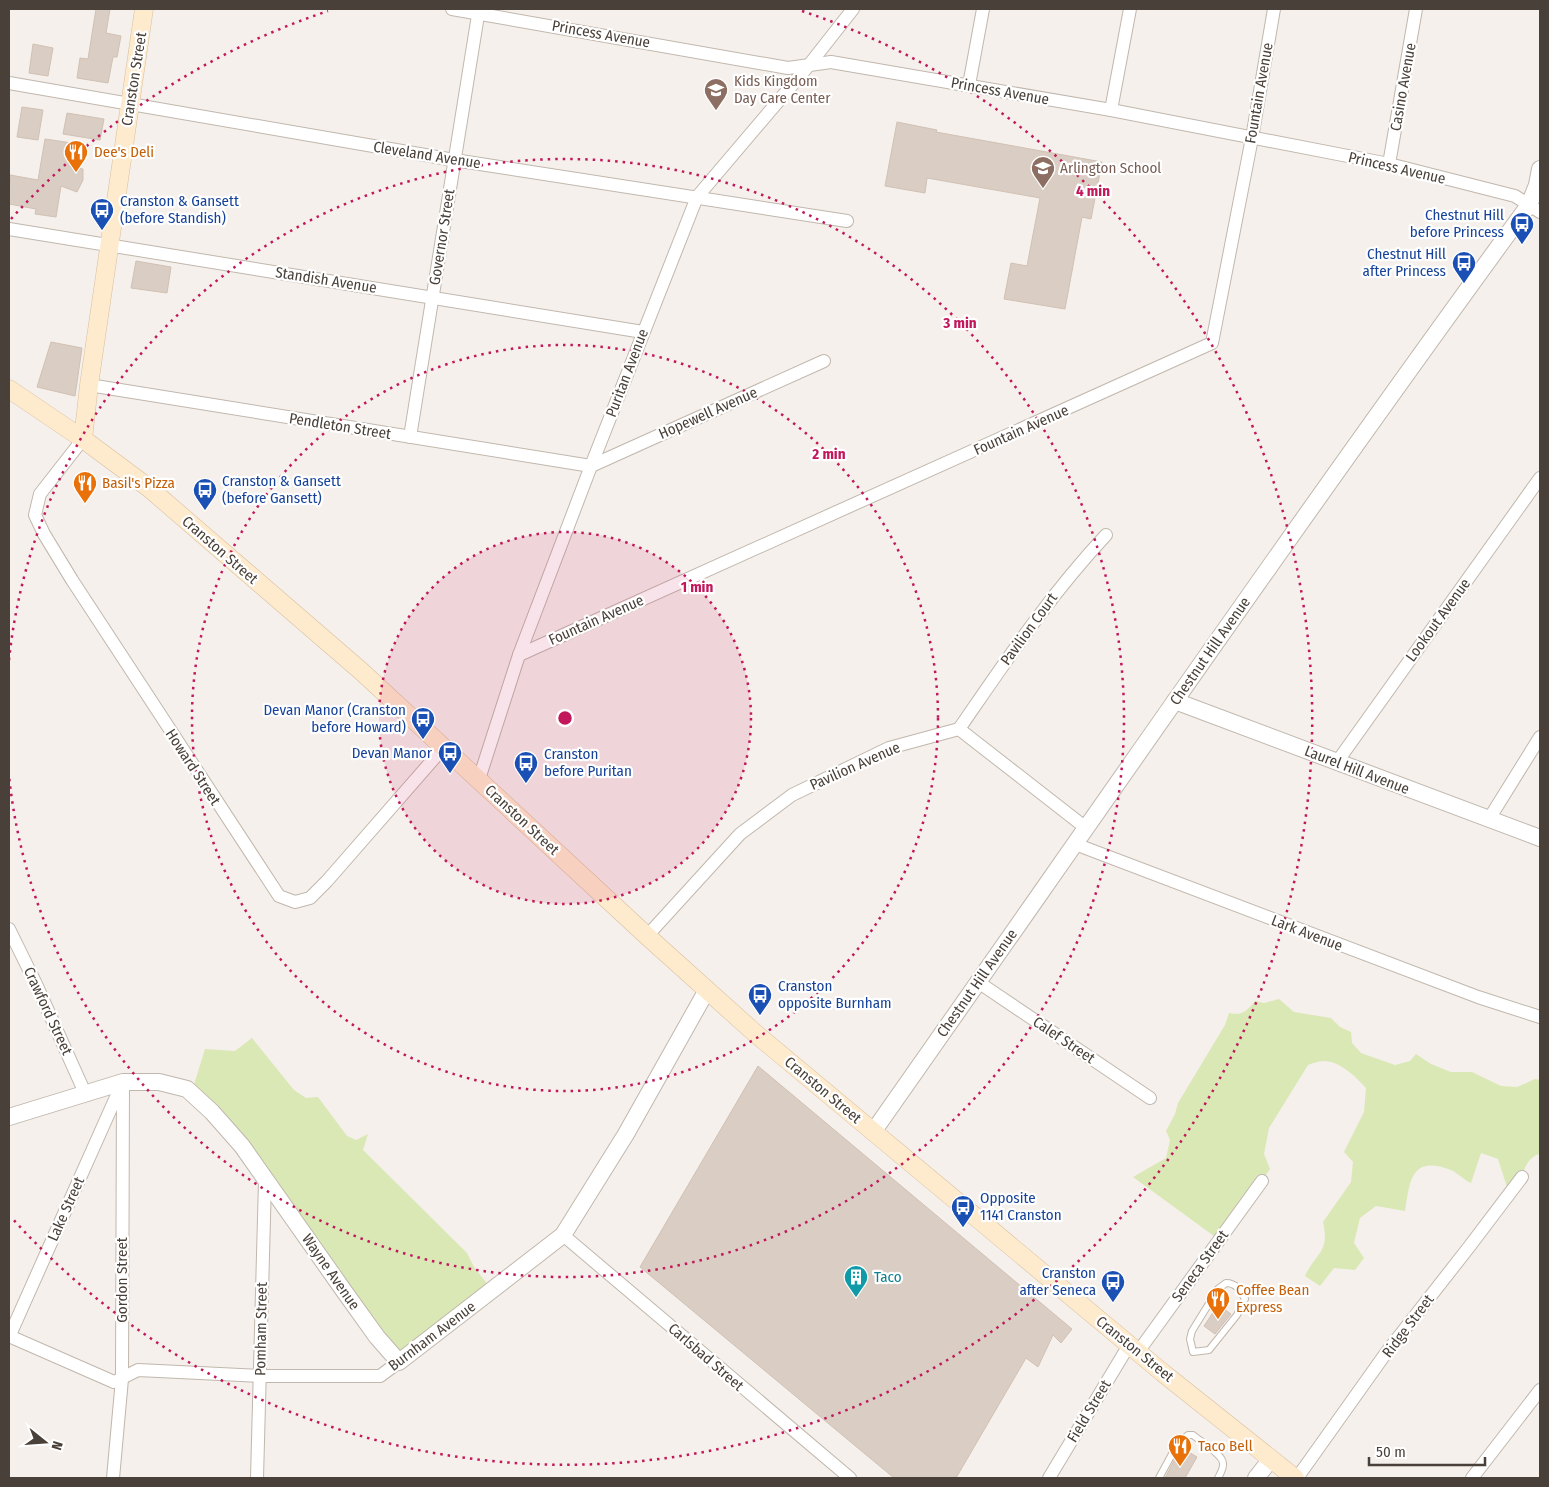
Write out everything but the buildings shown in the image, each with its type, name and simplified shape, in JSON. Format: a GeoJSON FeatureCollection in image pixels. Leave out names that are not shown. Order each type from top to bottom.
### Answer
{"type":"FeatureCollection","features":[{"type":"Feature","properties":{"kind":"main road","name":"Cranston Street"},"geometry":{"type":"LineString","coordinates":[[144,9],[89,385],[83,439],[149,488],[361,671],[647,936],[756,1034],[1133,1348],[1296,1478]]}},
{"type":"Feature","properties":{"kind":"main road"},"geometry":{"type":"LineString","coordinates":[[9,389],[83,439]]}},
{"type":"Feature","properties":{"kind":"street","name":"Princess Avenue"},"geometry":{"type":"LineString","coordinates":[[452,9],[479,11],[788,68],[831,62],[1111,110],[1389,164],[1515,196],[1535,208]]}},
{"type":"Feature","properties":{"kind":"street","name":"Puritan Avenue"},"geometry":{"type":"LineString","coordinates":[[479,779],[519,655],[697,197],[809,65],[852,9]]}},
{"type":"Feature","properties":{"kind":"street"},"geometry":{"type":"LineString","coordinates":[[969,85],[983,9]]}},
{"type":"Feature","properties":{"kind":"street"},"geometry":{"type":"LineString","coordinates":[[1111,110],[1130,9]]}},
{"type":"Feature","properties":{"kind":"street","name":"Fountain Avenue"},"geometry":{"type":"LineString","coordinates":[[519,655],[1212,344],[1252,138],[1274,9]]}},
{"type":"Feature","properties":{"kind":"street","name":"Casino Avenue"},"geometry":{"type":"LineString","coordinates":[[1389,164],[1416,9]]}},
{"type":"Feature","properties":{"kind":"street","name":"Governor Street"},"geometry":{"type":"LineString","coordinates":[[410,437],[479,11]]}},
{"type":"Feature","properties":{"kind":"street","name":"Cleveland Avenue"},"geometry":{"type":"LineString","coordinates":[[9,83],[454,160],[847,221]]}},
{"type":"Feature","properties":{"kind":"street","name":"Chestnut Hill Avenue"},"geometry":{"type":"LineString","coordinates":[[873,1132],[1417,359],[1535,208],[1540,169]]}},
{"type":"Feature","properties":{"kind":"street","name":"Standish Avenue"},"geometry":{"type":"LineString","coordinates":[[9,229],[643,332]]}},
{"type":"Feature","properties":{"kind":"street","name":"Hopewell Avenue"},"geometry":{"type":"LineString","coordinates":[[591,466],[824,361]]}},
{"type":"Feature","properties":{"kind":"street","name":"Pendleton Street"},"geometry":{"type":"LineString","coordinates":[[89,385],[591,466]]}},
{"type":"Feature","properties":{"kind":"street","name":"Howard Street"},"geometry":{"type":"LineString","coordinates":[[83,439],[40,494],[35,515],[44,534],[72,580],[279,896],[295,902],[310,898],[444,747]]}},
{"type":"Feature","properties":{"kind":"street","name":"Lookout Avenue"},"geometry":{"type":"LineString","coordinates":[[1337,762],[1540,478]]}},
{"type":"Feature","properties":{"kind":"street","name":"Pavilion Court"},"geometry":{"type":"LineString","coordinates":[[959,729],[1027,629],[1076,566],[1106,535]]}},
{"type":"Feature","properties":{"kind":"street","name":"Laurel Hill Avenue"},"geometry":{"type":"LineString","coordinates":[[1175,701],[1540,838]]}},
{"type":"Feature","properties":{"kind":"street"},"geometry":{"type":"LineString","coordinates":[[959,729],[1086,828]]}},
{"type":"Feature","properties":{"kind":"street","name":"Pavilion Avenue"},"geometry":{"type":"LineString","coordinates":[[647,936],[740,834],[792,795],[889,748],[959,729]]}},
{"type":"Feature","properties":{"kind":"street"},"geometry":{"type":"LineString","coordinates":[[1489,819],[1540,737]]}},
{"type":"Feature","properties":{"kind":"street","name":"Lark Avenue"},"geometry":{"type":"LineString","coordinates":[[1075,844],[1469,993],[1540,1017]]}},
{"type":"Feature","properties":{"kind":"street","name":"Crawford Street"},"geometry":{"type":"LineString","coordinates":[[9,929],[85,1093]]}},
{"type":"Feature","properties":{"kind":"street","name":"Calef Street"},"geometry":{"type":"LineString","coordinates":[[978,982],[1150,1098]]}},
{"type":"Feature","properties":{"kind":"street","name":"Burnham Avenue"},"geometry":{"type":"LineString","coordinates":[[9,1336],[114,1382],[138,1370],[260,1376],[380,1376],[564,1235],[626,1134],[707,990]]}},
{"type":"Feature","properties":{"kind":"street","name":"Wayne Avenue"},"geometry":{"type":"LineString","coordinates":[[9,1117],[123,1082],[159,1082],[187,1089],[212,1112],[242,1146],[377,1337],[400,1362]]}},
{"type":"Feature","properties":{"kind":"street","name":"Lake Street"},"geometry":{"type":"LineString","coordinates":[[9,1336],[123,1082]]}},
{"type":"Feature","properties":{"kind":"street","name":"Gordon Street"},"geometry":{"type":"LineString","coordinates":[[113,1478],[113,1460],[122,1379],[123,1082]]}},
{"type":"Feature","properties":{"kind":"street","name":"Ridge Street"},"geometry":{"type":"LineString","coordinates":[[1296,1478],[1386,1353],[1522,1177]]}},
{"type":"Feature","properties":{"kind":"street","name":"Pomham Street"},"geometry":{"type":"LineString","coordinates":[[257,1478],[265,1181]]}},
{"type":"Feature","properties":{"kind":"street","name":"Seneca Street"},"geometry":{"type":"LineString","coordinates":[[1133,1348],[1262,1181]]}},
{"type":"Feature","properties":{"kind":"street","name":"Carlsbad Street"},"geometry":{"type":"LineString","coordinates":[[564,1235],[850,1478]]}},
{"type":"Feature","properties":{"kind":"street","name":"Field Street"},"geometry":{"type":"LineString","coordinates":[[1049,1478],[1133,1348]]}},
{"type":"Feature","properties":{"kind":"street"},"geometry":{"type":"LineString","coordinates":[[1472,1478],[1540,1390]]}},
{"type":"Feature","properties":{"kind":"street"},"geometry":{"type":"LineString","coordinates":[[1256,1478],[1271,1459]]}},
{"type":"Feature","properties":{"kind":"street"},"geometry":{"type":"LineString","coordinates":[[105,1478],[113,1460]]}},
{"type":"Feature","properties":{"kind":"lane"},"geometry":{"type":"LineString","coordinates":[[1226,1283],[1231,1283],[1240,1289],[1245,1299],[1237,1315],[1209,1350],[1193,1352],[1190,1338],[1192,1331],[1218,1290],[1226,1283]]}},
{"type":"Feature","properties":{"kind":"lane"},"geometry":{"type":"LineString","coordinates":[[1159,1478],[1178,1443],[1188,1435],[1193,1435],[1219,1455],[1223,1461],[1222,1470],[1218,1478]]}},
{"type":"Feature","properties":{"kind":"green space"},"geometry":{"type":"Polygon","coordinates":[[[1279,999],[1294,1012],[1331,1018],[1340,1027],[1351,1032],[1352,1043],[1361,1053],[1395,1065],[1410,1061],[1416,1054],[1431,1064],[1451,1072],[1472,1072],[1501,1086],[1517,1087],[1535,1079],[1540,1080],[1540,1154],[1527,1163],[1517,1190],[1507,1187],[1498,1159],[1481,1153],[1471,1183],[1451,1170],[1438,1166],[1420,1168],[1411,1180],[1405,1211],[1376,1206],[1360,1218],[1354,1243],[1364,1258],[1355,1270],[1334,1268],[1320,1286],[1305,1276],[1321,1252],[1325,1240],[1323,1222],[1351,1182],[1353,1162],[1344,1152],[1364,1112],[1366,1088],[1342,1067],[1324,1061],[1308,1065],[1269,1128],[1264,1154],[1270,1169],[1243,1208],[1218,1239],[1133,1177],[1166,1158],[1170,1140],[1166,1131],[1175,1114],[1178,1103],[1225,1025],[1229,1013],[1237,1014],[1244,1012],[1255,1001],[1264,1003],[1279,999]]]}},
{"type":"Feature","properties":{"kind":"green space"},"geometry":{"type":"Polygon","coordinates":[[[252,1038],[294,1090],[306,1098],[318,1097],[347,1136],[356,1140],[368,1134],[363,1150],[467,1253],[474,1267],[492,1290],[403,1361],[192,1091],[205,1049],[235,1051],[252,1038]]]}},
{"type":"Feature","properties":{"kind":"place","name":"Kids Kingdom Day Care Center"},"geometry":{"type":"Point","coordinates":[716,111]}},
{"type":"Feature","properties":{"kind":"place","name":"Dee's Deli"},"geometry":{"type":"Point","coordinates":[76,173]}},
{"type":"Feature","properties":{"kind":"place","name":"Arlington School"},"geometry":{"type":"Point","coordinates":[1043,189]}},
{"type":"Feature","properties":{"kind":"place","name":"Cranston & Gansett (before Standish)"},"geometry":{"type":"Point","coordinates":[102,231]}},
{"type":"Feature","properties":{"kind":"place","name":"Chestnut Hill before Princess"},"geometry":{"type":"Point","coordinates":[1522,245]}},
{"type":"Feature","properties":{"kind":"place","name":"Chestnut Hill after Princess"},"geometry":{"type":"Point","coordinates":[1464,284]}},
{"type":"Feature","properties":{"kind":"place","name":"Basil's Pizza"},"geometry":{"type":"Point","coordinates":[85,504]}},
{"type":"Feature","properties":{"kind":"place","name":"Cranston & Gansett (before Gansett)"},"geometry":{"type":"Point","coordinates":[205,511]}},
{"type":"Feature","properties":{"kind":"place","name":"Devan Manor (Cranston before Howard)"},"geometry":{"type":"Point","coordinates":[423,740]}},
{"type":"Feature","properties":{"kind":"place","name":"Devan Manor"},"geometry":{"type":"Point","coordinates":[450,774]}},
{"type":"Feature","properties":{"kind":"place","name":"Cranston before Puritan"},"geometry":{"type":"Point","coordinates":[526,784]}},
{"type":"Feature","properties":{"kind":"place","name":"Cranston opposite Burnham"},"geometry":{"type":"Point","coordinates":[760,1016]}},
{"type":"Feature","properties":{"kind":"place","name":"Opposite 1141 Cranston"},"geometry":{"type":"Point","coordinates":[963,1228]}},
{"type":"Feature","properties":{"kind":"place","name":"Taco"},"geometry":{"type":"Point","coordinates":[856,1298]}},
{"type":"Feature","properties":{"kind":"place","name":"Cranston after Seneca"},"geometry":{"type":"Point","coordinates":[1113,1303]}},
{"type":"Feature","properties":{"kind":"place","name":"Coffee Bean Express"},"geometry":{"type":"Point","coordinates":[1218,1320]}},
{"type":"Feature","properties":{"kind":"place","name":"Taco Bell"},"geometry":{"type":"Point","coordinates":[1180,1467]}}]}
